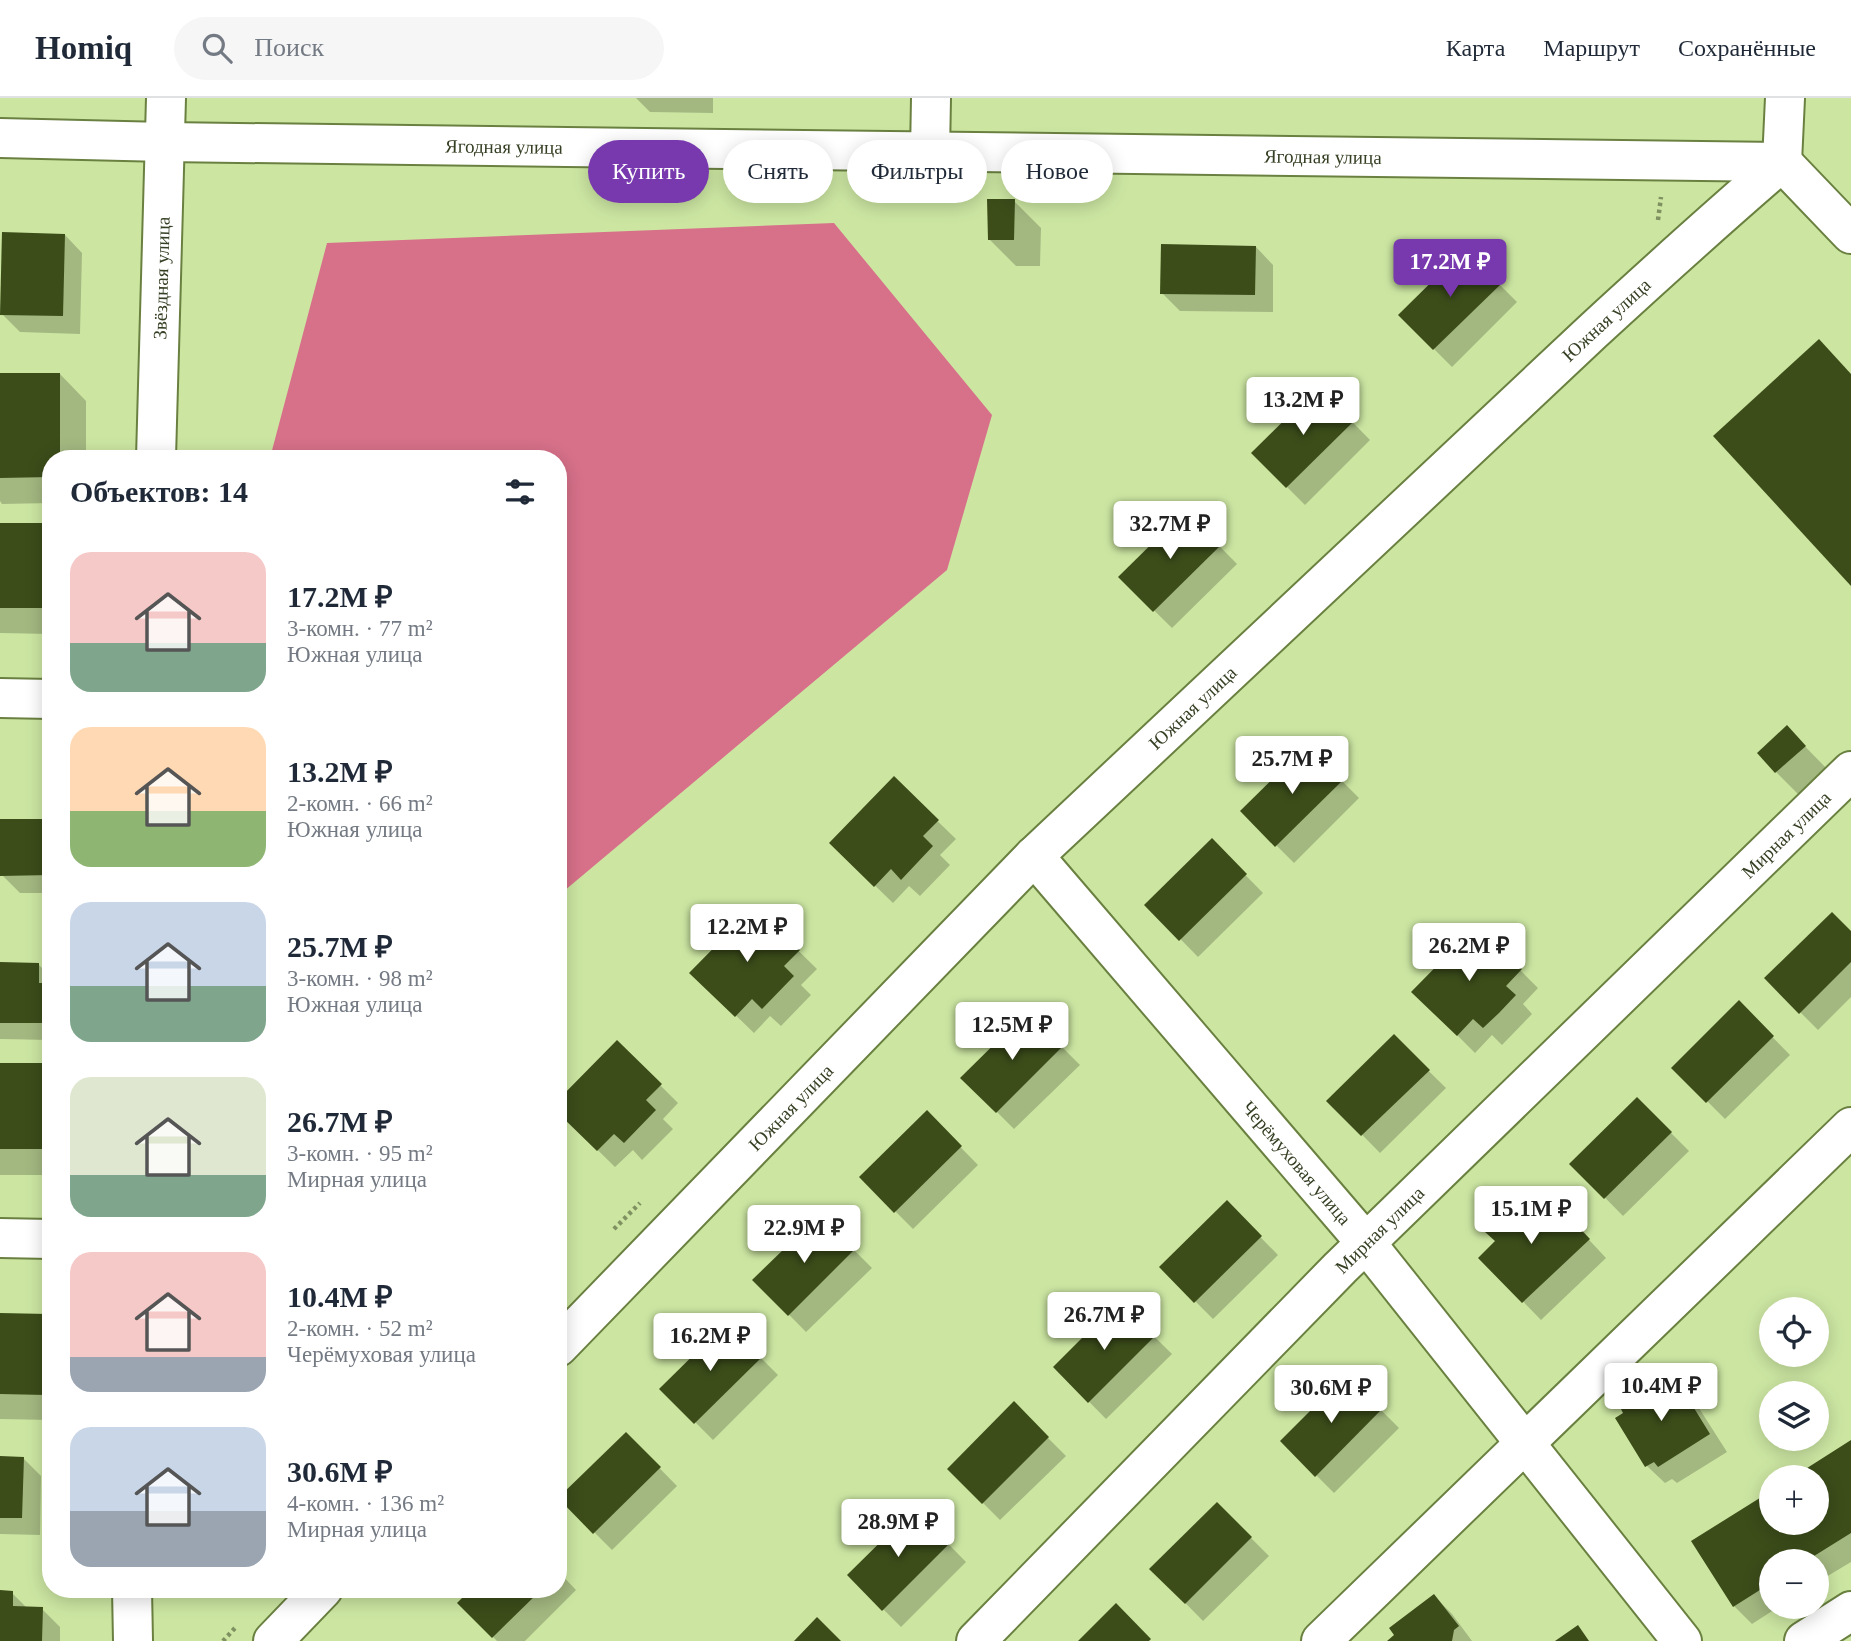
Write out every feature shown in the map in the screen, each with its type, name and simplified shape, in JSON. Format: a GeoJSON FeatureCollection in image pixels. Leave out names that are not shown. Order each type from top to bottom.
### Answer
{"type":"FeatureCollection","features":[{"type":"Feature","properties":{"kind":"street","name":"Звёздная улица"},"geometry":{"type":"LineString","coordinates":[[156,450],[166,98]]}},
{"type":"Feature","properties":{"kind":"street"},"geometry":{"type":"LineString","coordinates":[[930,140],[931,98]]}},
{"type":"Feature","properties":{"kind":"street"},"geometry":{"type":"LineString","coordinates":[[1785,98],[1782,162],[1851,234]]}},
{"type":"Feature","properties":{"kind":"street","name":"Ягодная улица"},"geometry":{"type":"LineString","coordinates":[[0,138],[847,151]]}},
{"type":"Feature","properties":{"kind":"street","name":"Ягодная улица"},"geometry":{"type":"LineString","coordinates":[[987,153],[1782,162]]}},
{"type":"Feature","properties":{"kind":"street","name":"Южная улица"},"geometry":{"type":"LineString","coordinates":[[567,1338],[1034,856],[1682,249],[1782,162]]}},
{"type":"Feature","properties":{"kind":"street"},"geometry":{"type":"LineString","coordinates":[[0,698],[42,699]]}},
{"type":"Feature","properties":{"kind":"street","name":"Мирная улица"},"geometry":{"type":"LineString","coordinates":[[976,1641],[1366,1243],[1851,771]]}},
{"type":"Feature","properties":{"kind":"street","name":"Черёмуховая улица"},"geometry":{"type":"LineString","coordinates":[[1034,856],[1366,1243],[1682,1641]]}},
{"type":"Feature","properties":{"kind":"street"},"geometry":{"type":"LineString","coordinates":[[1321,1641],[1851,1127]]}},
{"type":"Feature","properties":{"kind":"street"},"geometry":{"type":"LineString","coordinates":[[0,1238],[42,1239]]}},
{"type":"Feature","properties":{"kind":"street"},"geometry":{"type":"LineString","coordinates":[[132,1598],[133,1641]]}},
{"type":"Feature","properties":{"kind":"street"},"geometry":{"type":"LineString","coordinates":[[273,1641],[314,1598]]}},
{"type":"Feature","properties":{"kind":"street"},"geometry":{"type":"LineString","coordinates":[[1804,1641],[1851,1611]]}},
{"type":"Feature","properties":{"kind":"path"},"geometry":{"type":"LineString","coordinates":[[1657,225],[1661,190]]}},
{"type":"Feature","properties":{"kind":"path"},"geometry":{"type":"LineString","coordinates":[[223,1641],[235,1628]]}},
{"type":"Feature","properties":{"kind":"shaded area"},"geometry":{"type":"Polygon","coordinates":[[[834,223],[992,415],[947,570],[567,888],[567,450],[272,450],[327,243],[834,223]]]}},
{"type":"Feature","properties":{"kind":"building"},"geometry":{"type":"Polygon","coordinates":[[[987,199],[1015,203],[1014,240],[988,240],[987,199]]]}},
{"type":"Feature","properties":{"kind":"building"},"geometry":{"type":"Polygon","coordinates":[[[2,232],[65,234],[63,316],[0,315],[2,232]]]}},
{"type":"Feature","properties":{"kind":"building"},"geometry":{"type":"Polygon","coordinates":[[[1161,244],[1256,246],[1255,295],[1160,294],[1161,244]]]}},
{"type":"Feature","properties":{"kind":"building"},"geometry":{"type":"Polygon","coordinates":[[[1466,248],[1501,284],[1433,350],[1398,315],[1466,248]]]}},
{"type":"Feature","properties":{"kind":"building"},"geometry":{"type":"Polygon","coordinates":[[[1819,339],[1851,374],[1851,586],[1713,436],[1819,339]]]}},
{"type":"Feature","properties":{"kind":"building"},"geometry":{"type":"Polygon","coordinates":[[[0,373],[60,373],[60,450],[42,450],[42,477],[0,478],[0,373]]]}},
{"type":"Feature","properties":{"kind":"building"},"geometry":{"type":"Polygon","coordinates":[[[1319,386],[1354,421],[1286,488],[1251,453],[1319,386]]]}},
{"type":"Feature","properties":{"kind":"building"},"geometry":{"type":"Polygon","coordinates":[[[1186,510],[1221,545],[1153,612],[1118,577],[1186,510]]]}},
{"type":"Feature","properties":{"kind":"building"},"geometry":{"type":"Polygon","coordinates":[[[0,523],[42,523],[42,608],[0,608],[0,523]]]}},
{"type":"Feature","properties":{"kind":"building"},"geometry":{"type":"Polygon","coordinates":[[[1787,725],[1806,746],[1775,773],[1757,753],[1787,725]]]}},
{"type":"Feature","properties":{"kind":"building"},"geometry":{"type":"Polygon","coordinates":[[[1308,744],[1343,780],[1275,847],[1240,811],[1308,744]]]}},
{"type":"Feature","properties":{"kind":"building"},"geometry":{"type":"Polygon","coordinates":[[[894,776],[939,820],[923,836],[933,846],[901,880],[891,869],[874,887],[829,843],[894,776]]]}},
{"type":"Feature","properties":{"kind":"building"},"geometry":{"type":"Polygon","coordinates":[[[0,819],[42,819],[42,875],[0,876],[0,819]]]}},
{"type":"Feature","properties":{"kind":"building"},"geometry":{"type":"Polygon","coordinates":[[[1212,838],[1247,874],[1179,941],[1144,905],[1212,838]]]}},
{"type":"Feature","properties":{"kind":"building"},"geometry":{"type":"Polygon","coordinates":[[[755,906],[800,950],[784,966],[794,976],[762,1009],[752,999],[735,1017],[689,973],[755,906]]]}},
{"type":"Feature","properties":{"kind":"building"},"geometry":{"type":"Polygon","coordinates":[[[1832,912],[1851,931],[1851,962],[1799,1014],[1764,978],[1832,912]]]}},
{"type":"Feature","properties":{"kind":"building"},"geometry":{"type":"Polygon","coordinates":[[[1477,925],[1522,969],[1506,986],[1516,995],[1499,1013],[1483,1028],[1473,1019],[1457,1036],[1411,992],[1477,925]]]}},
{"type":"Feature","properties":{"kind":"building"},"geometry":{"type":"Polygon","coordinates":[[[0,962],[39,963],[42,1023],[0,1023],[0,962]]]}},
{"type":"Feature","properties":{"kind":"building"},"geometry":{"type":"Polygon","coordinates":[[[1739,1000],[1774,1036],[1706,1103],[1671,1068],[1739,1000]]]}},
{"type":"Feature","properties":{"kind":"building"},"geometry":{"type":"Polygon","coordinates":[[[1028,1011],[1063,1046],[996,1113],[960,1078],[1028,1011]]]}},
{"type":"Feature","properties":{"kind":"building"},"geometry":{"type":"Polygon","coordinates":[[[1394,1034],[1430,1070],[1361,1136],[1326,1101],[1394,1034]]]}},
{"type":"Feature","properties":{"kind":"building"},"geometry":{"type":"Polygon","coordinates":[[[617,1040],[662,1084],[646,1100],[656,1110],[624,1143],[614,1134],[597,1151],[567,1122],[567,1091],[617,1040]]]}},
{"type":"Feature","properties":{"kind":"building"},"geometry":{"type":"Polygon","coordinates":[[[0,1063],[42,1063],[42,1149],[0,1149],[0,1063]]]}},
{"type":"Feature","properties":{"kind":"building"},"geometry":{"type":"Polygon","coordinates":[[[1637,1097],[1672,1132],[1604,1199],[1569,1164],[1637,1097]]]}},
{"type":"Feature","properties":{"kind":"building"},"geometry":{"type":"Polygon","coordinates":[[[927,1110],[962,1146],[894,1213],[859,1177],[927,1110]]]}},
{"type":"Feature","properties":{"kind":"building"},"geometry":{"type":"Polygon","coordinates":[[[1546,1193],[1590,1239],[1522,1303],[1478,1258],[1495,1241],[1485,1232],[1519,1200],[1529,1210],[1546,1193]]]}},
{"type":"Feature","properties":{"kind":"building"},"geometry":{"type":"Polygon","coordinates":[[[1227,1200],[1262,1236],[1194,1303],[1159,1267],[1227,1200]]]}},
{"type":"Feature","properties":{"kind":"building"},"geometry":{"type":"Polygon","coordinates":[[[820,1214],[855,1249],[788,1316],[752,1280],[820,1214]]]}},
{"type":"Feature","properties":{"kind":"building"},"geometry":{"type":"Polygon","coordinates":[[[1120,1300],[1155,1336],[1088,1403],[1053,1367],[1120,1300]]]}},
{"type":"Feature","properties":{"kind":"building"},"geometry":{"type":"Polygon","coordinates":[[[0,1313],[42,1314],[42,1395],[0,1394],[0,1313]]]}},
{"type":"Feature","properties":{"kind":"building"},"geometry":{"type":"Polygon","coordinates":[[[727,1322],[762,1357],[694,1424],[659,1389],[727,1322]]]}},
{"type":"Feature","properties":{"kind":"building"},"geometry":{"type":"Polygon","coordinates":[[[1347,1374],[1382,1409],[1315,1477],[1280,1441],[1347,1374]]]}},
{"type":"Feature","properties":{"kind":"building"},"geometry":{"type":"Polygon","coordinates":[[[1673,1374],[1710,1434],[1658,1467],[1654,1462],[1645,1467],[1615,1418],[1623,1413],[1620,1407],[1673,1374]]]}},
{"type":"Feature","properties":{"kind":"building"},"geometry":{"type":"Polygon","coordinates":[[[1014,1401],[1049,1437],[982,1504],[947,1469],[1014,1401]]]}},
{"type":"Feature","properties":{"kind":"building"},"geometry":{"type":"Polygon","coordinates":[[[626,1432],[661,1467],[593,1534],[567,1507],[567,1489],[626,1432]]]}},
{"type":"Feature","properties":{"kind":"building"},"geometry":{"type":"Polygon","coordinates":[[[1851,1440],[1851,1533],[1825,1549],[1759,1549],[1759,1591],[1733,1607],[1691,1541],[1759,1498],[1759,1535],[1829,1535],[1829,1465],[1812,1465],[1851,1440]]]}},
{"type":"Feature","properties":{"kind":"building"},"geometry":{"type":"Polygon","coordinates":[[[0,1456],[24,1457],[22,1518],[0,1518],[0,1456]]]}},
{"type":"Feature","properties":{"kind":"building"},"geometry":{"type":"Polygon","coordinates":[[[1217,1502],[1252,1537],[1185,1604],[1149,1569],[1217,1502]]]}},
{"type":"Feature","properties":{"kind":"building"},"geometry":{"type":"Polygon","coordinates":[[[915,1508],[950,1543],[882,1611],[847,1575],[915,1508]]]}},
{"type":"Feature","properties":{"kind":"building"},"geometry":{"type":"Polygon","coordinates":[[[0,1590],[13,1591],[13,1606],[43,1607],[42,1641],[0,1641],[0,1590]]]}},
{"type":"Feature","properties":{"kind":"building"},"geometry":{"type":"Polygon","coordinates":[[[1434,1594],[1459,1626],[1454,1630],[1452,1641],[1387,1641],[1394,1635],[1389,1628],[1434,1594]]]}},
{"type":"Feature","properties":{"kind":"building"},"geometry":{"type":"Polygon","coordinates":[[[462,1598],[533,1598],[492,1638],[457,1603],[462,1598]]]}},
{"type":"Feature","properties":{"kind":"building"},"geometry":{"type":"Polygon","coordinates":[[[1116,1603],[1151,1639],[1149,1641],[1078,1641],[1116,1603]]]}},
{"type":"Feature","properties":{"kind":"building"},"geometry":{"type":"Polygon","coordinates":[[[817,1617],[841,1641],[794,1641],[817,1617]]]}},
{"type":"Feature","properties":{"kind":"building"},"geometry":{"type":"Polygon","coordinates":[[[1578,1625],[1589,1641],[1555,1641],[1578,1625]]]}}]}
